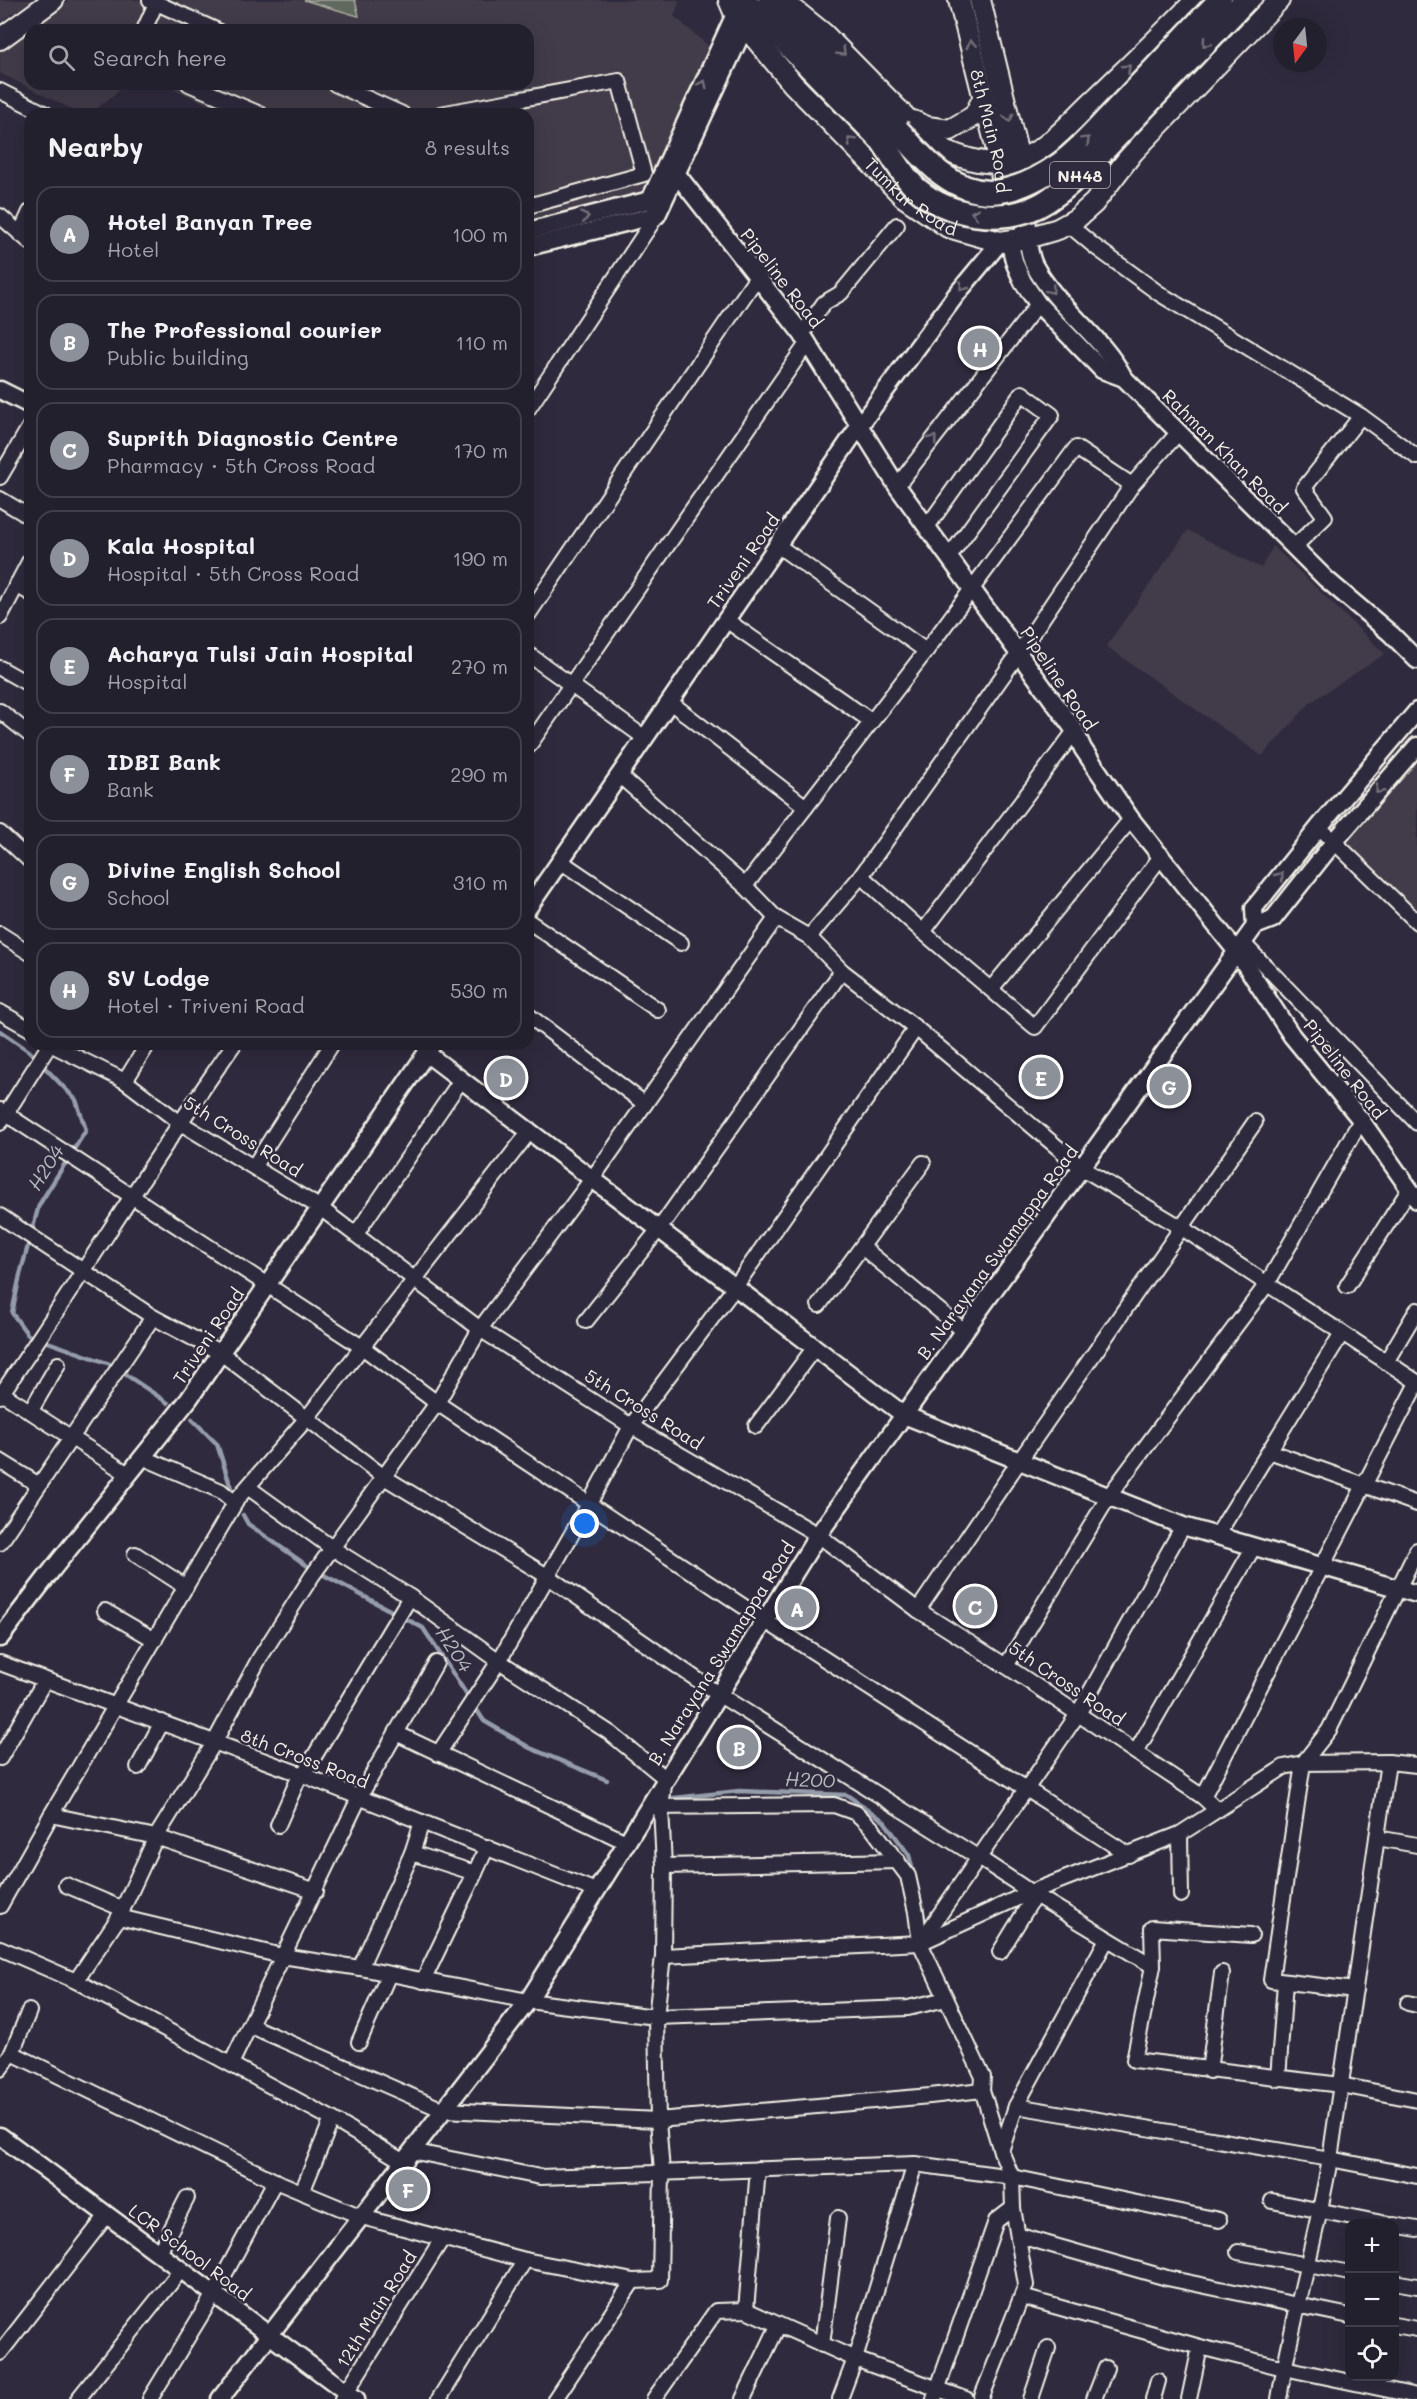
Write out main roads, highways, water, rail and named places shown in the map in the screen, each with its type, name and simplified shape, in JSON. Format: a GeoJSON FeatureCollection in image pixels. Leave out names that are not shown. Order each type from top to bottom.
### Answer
{"type":"FeatureCollection","features":[{"type":"Feature","properties":{"kind":"highway","name":"NH48"},"geometry":{"type":"LineString","coordinates":[[770,0],[941,175],[965,187],[989,192],[1011,189],[1038,178],[1063,162],[1087,140],[1220,0]]}},
{"type":"Feature","properties":{"kind":"highway","name":"NH48"},"geometry":{"type":"LineString","coordinates":[[738,10],[897,130],[915,188],[934,201],[958,210],[985,215],[1011,215],[1037,206],[1062,191],[1085,170],[1246,0]]}},
{"type":"Feature","properties":{"kind":"main road"},"geometry":{"type":"LineString","coordinates":[[0,39],[53,0]]}},
{"type":"Feature","properties":{"kind":"main road"},"geometry":{"type":"LineString","coordinates":[[782,0],[823,33],[897,130],[927,139],[957,157],[1010,161],[1051,140],[1196,0]]}},
{"type":"Feature","properties":{"kind":"main road","name":"8th Main Road"},"geometry":{"type":"LineString","coordinates":[[959,0],[984,97],[1010,161]]}},
{"type":"Feature","properties":{"kind":"main road","name":"8th Main Road"},"geometry":{"type":"LineString","coordinates":[[980,0],[1010,161],[1012,240]]}},
{"type":"Feature","properties":{"kind":"main road"},"geometry":{"type":"LineString","coordinates":[[1012,240],[1058,229],[1068,224],[1094,203],[1133,152],[1279,0]]}},
{"type":"Feature","properties":{"kind":"main road","name":"Tumkur Road"},"geometry":{"type":"LineString","coordinates":[[738,10],[793,84],[904,197],[944,225],[1012,240]]}},
{"type":"Feature","properties":{"kind":"main road"},"geometry":{"type":"LineString","coordinates":[[897,130],[927,127],[950,130],[974,116],[984,97]]}},
{"type":"Feature","properties":{"kind":"main road"},"geometry":{"type":"LineString","coordinates":[[889,180],[927,139]]}},
{"type":"Feature","properties":{"kind":"waterway","name":"H204"},"geometry":{"type":"LineString","coordinates":[[0,1031],[24,1048]]}},
{"type":"Feature","properties":{"kind":"waterway","name":"H204"},"geometry":{"type":"LineString","coordinates":[[28,1050],[76,1100],[86,1130],[39,1205],[12,1313],[28,1335],[110,1364],[168,1403]]}},
{"type":"Feature","properties":{"kind":"waterway","name":"H204"},"geometry":{"type":"LineString","coordinates":[[192,1419],[217,1444],[232,1491]]}},
{"type":"Feature","properties":{"kind":"waterway","name":"H204"},"geometry":{"type":"LineString","coordinates":[[243,1515],[248,1524],[309,1567],[423,1628],[484,1721],[530,1748],[607,1780]]}},
{"type":"Feature","properties":{"kind":"waterway","name":"H200"},"geometry":{"type":"LineString","coordinates":[[665,1799],[739,1791],[847,1795],[884,1821],[909,1855],[914,1876]]}},
{"type":"Feature","properties":{"kind":"waterway","name":"H200"},"geometry":{"type":"LineString","coordinates":[[922,1907],[924,1918]]}},
{"type":"Feature","properties":{"kind":"place","name":"SV Lodge"},"geometry":{"type":"Point","coordinates":[980,348]}},
{"type":"Feature","properties":{"kind":"place","name":"Acharya Tulsi Jain Hospital"},"geometry":{"type":"Point","coordinates":[1041,1077]}},
{"type":"Feature","properties":{"kind":"place","name":"Kala Hospital"},"geometry":{"type":"Point","coordinates":[506,1078]}},
{"type":"Feature","properties":{"kind":"place","name":"Divine English School"},"geometry":{"type":"Point","coordinates":[1169,1086]}},
{"type":"Feature","properties":{"kind":"place","name":"Suprith Diagnostic Centre"},"geometry":{"type":"Point","coordinates":[975,1606]}},
{"type":"Feature","properties":{"kind":"place","name":"Hotel Banyan Tree"},"geometry":{"type":"Point","coordinates":[797,1608]}},
{"type":"Feature","properties":{"kind":"place","name":"The Professional courier"},"geometry":{"type":"Point","coordinates":[739,1747]}},
{"type":"Feature","properties":{"kind":"place","name":"IDBI Bank"},"geometry":{"type":"Point","coordinates":[408,2189]}}]}
